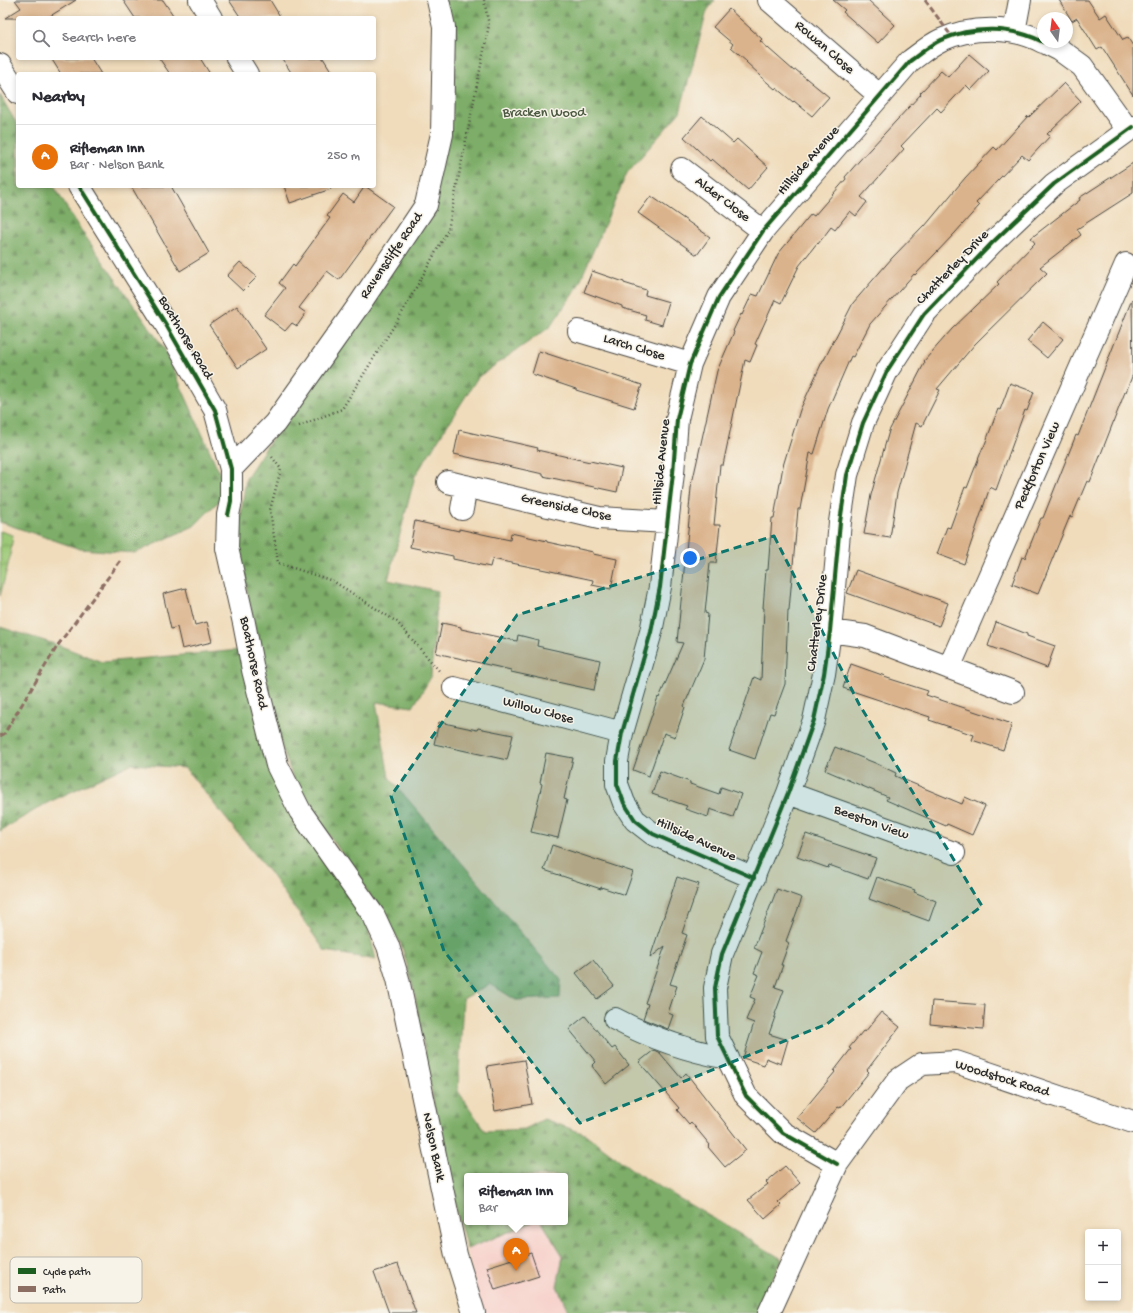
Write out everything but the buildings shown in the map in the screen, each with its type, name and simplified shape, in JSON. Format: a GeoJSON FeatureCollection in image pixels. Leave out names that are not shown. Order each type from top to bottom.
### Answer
{"type":"FeatureCollection","features":[{"type":"Feature","properties":{"kind":"street"},"geometry":{"type":"LineString","coordinates":[[200,0],[210,16]]}},
{"type":"Feature","properties":{"kind":"street","name":"Ravenscliffe Road"},"geometry":{"type":"LineString","coordinates":[[231,469],[275,423],[361,302],[426,205],[442,134],[444,27],[438,0]]}},
{"type":"Feature","properties":{"kind":"street","name":"Rowan Close"},"geometry":{"type":"LineString","coordinates":[[769,0],[880,96]]}},
{"type":"Feature","properties":{"kind":"street"},"geometry":{"type":"LineString","coordinates":[[1014,32],[1020,0]]}},
{"type":"Feature","properties":{"kind":"street","name":"Hillside Avenue"},"geometry":{"type":"LineString","coordinates":[[754,878],[653,834],[635,820],[624,803],[617,784],[617,761],[622,733],[651,632],[660,587],[673,473],[677,419],[690,364],[719,297],[763,231],[910,61],[940,40],[965,33],[988,30],[1014,32],[1037,39]]}},
{"type":"Feature","properties":{"kind":"street","name":"Hillside Avenue"},"geometry":{"type":"LineString","coordinates":[[1056,48],[1082,66],[1130,129]]}},
{"type":"Feature","properties":{"kind":"street"},"geometry":{"type":"LineString","coordinates":[[238,60],[246,72]]}},
{"type":"Feature","properties":{"kind":"street"},"geometry":{"type":"LineString","coordinates":[[0,65],[16,90]]}},
{"type":"Feature","properties":{"kind":"street","name":"Chatterley Drive"},"geometry":{"type":"LineString","coordinates":[[836,1164],[783,1133],[746,1096],[718,1036],[715,988],[722,954],[788,793],[814,720],[824,674],[830,631],[840,522],[847,475],[863,423],[887,371],[924,314],[992,243],[1054,184],[1130,129]]}},
{"type":"Feature","properties":{"kind":"street","name":"Alder Close"},"geometry":{"type":"LineString","coordinates":[[682,169],[763,231]]}},
{"type":"Feature","properties":{"kind":"street","name":"Boathorse Road"},"geometry":{"type":"LineString","coordinates":[[80,188],[165,323],[215,410],[231,469],[231,501],[228,515],[227,548],[253,670],[277,765],[300,810],[374,916],[388,946],[398,979]]}},
{"type":"Feature","properties":{"kind":"street","name":"Peckforton View"},"geometry":{"type":"LineString","coordinates":[[949,668],[1126,264]]}},
{"type":"Feature","properties":{"kind":"street","name":"Larch Close"},"geometry":{"type":"LineString","coordinates":[[579,331],[690,364]]}},
{"type":"Feature","properties":{"kind":"street","name":"Greenside Close"},"geometry":{"type":"LineString","coordinates":[[462,509],[457,484],[599,518],[667,522]]}},
{"type":"Feature","properties":{"kind":"street"},"geometry":{"type":"LineString","coordinates":[[830,631],[865,636],[1013,692]]}},
{"type":"Feature","properties":{"kind":"street","name":"Willow Close"},"geometry":{"type":"LineString","coordinates":[[454,688],[622,733]]}},
{"type":"Feature","properties":{"kind":"street","name":"Beeston View"},"geometry":{"type":"LineString","coordinates":[[788,793],[954,852]]}},
{"type":"Feature","properties":{"kind":"street","name":"Nelson Bank"},"geometry":{"type":"LineString","coordinates":[[398,979],[456,1255],[474,1313]]}},
{"type":"Feature","properties":{"kind":"street"},"geometry":{"type":"LineString","coordinates":[[615,1019],[630,1027],[682,1048],[702,1054],[728,1058]]}},
{"type":"Feature","properties":{"kind":"street","name":"Woodstock Road"},"geometry":{"type":"LineString","coordinates":[[769,1313],[836,1164],[898,1080],[922,1064],[956,1062],[1133,1122]]}},
{"type":"Feature","properties":{"kind":"path"},"geometry":{"type":"LineString","coordinates":[[257,442],[265,448],[281,469],[270,510],[278,563],[333,582],[397,622],[454,688]]}},
{"type":"Feature","properties":{"kind":"highlighted area"},"geometry":{"type":"Polygon","coordinates":[[[774,536],[859,704],[982,906],[827,1024],[580,1123],[444,951],[391,796],[517,615],[774,536]]]}},
{"type":"Feature","properties":{"kind":"shaded area"},"geometry":{"type":"Polygon","coordinates":[[[526,1225],[544,1225],[563,1257],[557,1286],[569,1313],[481,1313],[467,1249],[526,1225]]]}},
{"type":"Feature","properties":{"kind":"green space","name":"Bracken Wood"},"geometry":{"type":"Polygon","coordinates":[[[438,0],[715,0],[707,11],[680,112],[627,173],[577,288],[550,327],[478,377],[415,476],[388,580],[438,591],[431,677],[413,707],[376,702],[389,777],[561,980],[560,998],[516,1000],[490,984],[463,999],[458,1091],[485,1131],[525,1129],[544,1119],[585,1134],[638,1174],[782,1259],[756,1313],[569,1313],[557,1286],[563,1256],[544,1225],[568,1225],[568,1173],[464,1173],[464,1225],[526,1225],[467,1249],[445,1168],[414,990],[401,944],[380,910],[296,786],[282,748],[237,543],[246,478],[434,207],[438,0]]]}},
{"type":"Feature","properties":{"kind":"green space"},"geometry":{"type":"Polygon","coordinates":[[[0,95],[16,123],[16,188],[55,188],[74,220],[165,350],[228,492],[194,526],[135,553],[80,549],[0,522],[0,95]]]}},
{"type":"Feature","properties":{"kind":"green space"},"geometry":{"type":"Polygon","coordinates":[[[0,531],[13,535],[10,557],[0,596],[0,531]]]}},
{"type":"Feature","properties":{"kind":"green space"},"geometry":{"type":"Polygon","coordinates":[[[0,627],[58,645],[102,662],[240,650],[269,768],[366,919],[376,960],[325,951],[270,873],[185,768],[131,764],[47,803],[0,831],[0,627]]]}},
{"type":"Feature","properties":{"kind":"marked path"},"geometry":{"type":"LineString","coordinates":[[925,0],[952,37]]}},
{"type":"Feature","properties":{"kind":"marked path"},"geometry":{"type":"LineString","coordinates":[[0,736],[4,734],[58,645],[121,560]]}},
{"type":"Feature","properties":{"kind":"cycle path"},"geometry":{"type":"LineString","coordinates":[[754,878],[653,834],[635,820],[624,803],[617,784],[617,761],[622,733],[651,632],[660,587],[673,473],[677,419],[690,364],[719,297],[763,231],[910,61],[941,40],[966,32],[979,30],[1006,31],[1019,33],[1037,40]]}},
{"type":"Feature","properties":{"kind":"cycle path"},"geometry":{"type":"LineString","coordinates":[[837,1164],[783,1133],[746,1096],[717,1036],[715,988],[722,954],[788,793],[814,720],[824,674],[830,631],[840,522],[847,475],[863,423],[887,371],[924,314],[992,243],[1054,184],[1133,127]]}},
{"type":"Feature","properties":{"kind":"cycle path"},"geometry":{"type":"LineString","coordinates":[[80,188],[165,323],[215,410],[231,469],[231,501],[228,515]]}},
{"type":"Feature","properties":{"kind":"place","name":"Rifleman Inn"},"geometry":{"type":"Point","coordinates":[516,1271]}}]}
